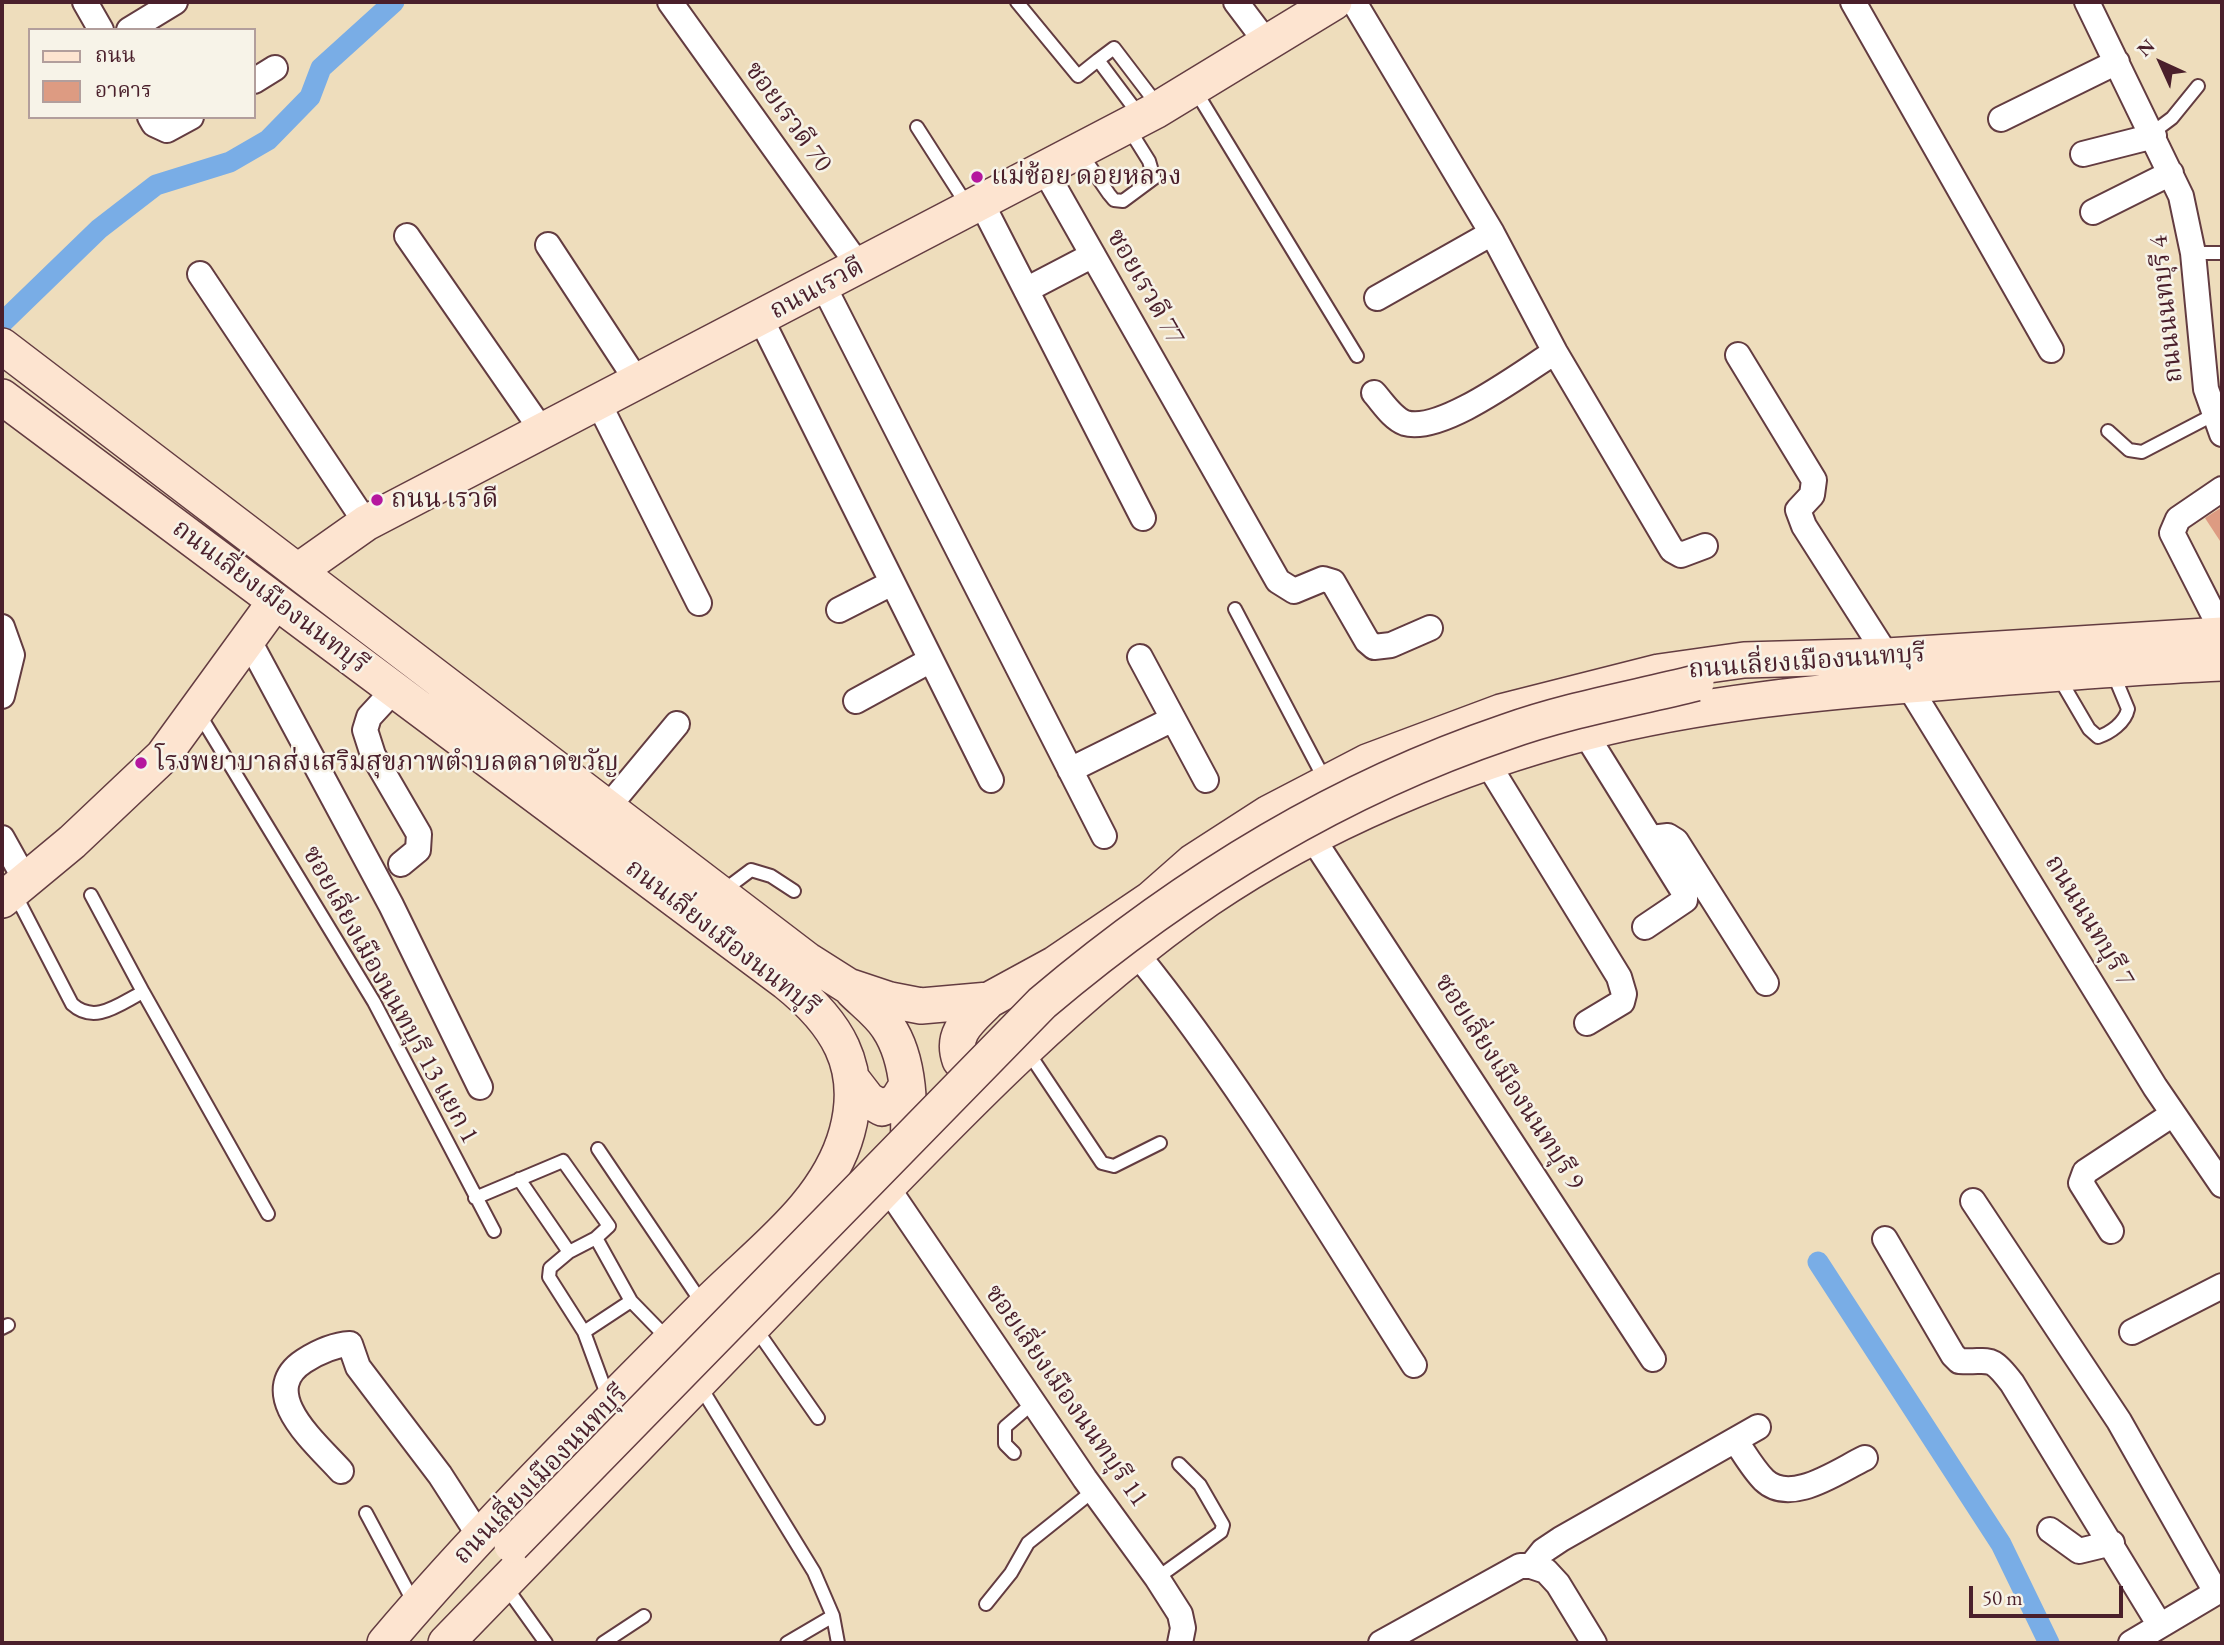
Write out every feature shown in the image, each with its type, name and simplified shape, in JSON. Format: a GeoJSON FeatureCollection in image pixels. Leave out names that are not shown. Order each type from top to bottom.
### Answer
{"type":"FeatureCollection","features":[{"type":"Feature","properties":{"kind":"main road","name":"ถนนเรวดี"},"geometry":{"type":"LineString","coordinates":[[298,571],[366,523],[761,319],[1142,117],[1194,89],[1334,2]]}},
{"type":"Feature","properties":{"kind":"main road","name":"ถนนเลี่ยงเมืองนนทบุรี"},"geometry":{"type":"LineString","coordinates":[[9,352],[807,960],[848,986],[888,1027],[901,1057],[907,1085],[898,1176]]}},
{"type":"Feature","properties":{"kind":"main road","name":"ถนนเลี่ยงเมืองนนทบุรี"},"geometry":{"type":"LineString","coordinates":[[2,397],[813,1004],[834,1028],[851,1079],[847,1133],[817,1194],[610,1404],[496,1541],[416,1606],[385,1643]]}},
{"type":"Feature","properties":{"kind":"main road"},"geometry":{"type":"LineString","coordinates":[[14,891],[149,770],[198,712],[275,602]]}},
{"type":"Feature","properties":{"kind":"main road","name":"ถนนเลี่ยงเมืองนนทบุรี"},"geometry":{"type":"LineString","coordinates":[[848,986],[921,1006],[989,1000],[1055,964],[1150,899],[1192,862],[1269,813],[1322,773],[1555,696],[1659,672],[1744,660],[1887,656],[2222,633]]}},
{"type":"Feature","properties":{"kind":"main road"},"geometry":{"type":"LineString","coordinates":[[419,1643],[496,1541],[1042,1003],[1084,967],[1193,887],[1368,788],[1440,758],[1554,717],[1802,659]]}},
{"type":"Feature","properties":{"kind":"main road","name":"ถนนเลี่ยงเมืองนนทบุรี"},"geometry":{"type":"LineString","coordinates":[[446,1643],[898,1176],[1024,1051],[1137,954],[1210,898],[1313,839],[1441,780],[1488,764],[1585,733],[1726,703],[2111,668],[2222,663]]}},
{"type":"Feature","properties":{"kind":"main road"},"geometry":{"type":"LineString","coordinates":[[989,1000],[959,1031],[956,1047],[960,1060],[973,1066],[1024,1051]]}},
{"type":"Feature","properties":{"kind":"main road"},"geometry":{"type":"LineString","coordinates":[[851,1079],[868,1100],[882,1108],[897,1101],[907,1085]]}},
{"type":"Feature","properties":{"kind":"street"},"geometry":{"type":"LineString","coordinates":[[85,2],[100,28]]}},
{"type":"Feature","properties":{"kind":"street"},"geometry":{"type":"LineString","coordinates":[[132,28],[175,2]]}},
{"type":"Feature","properties":{"kind":"street","name":"ซอยเรวดี 70"},"geometry":{"type":"LineString","coordinates":[[670,2],[859,266]]}},
{"type":"Feature","properties":{"kind":"street"},"geometry":{"type":"LineString","coordinates":[[1236,2],[1267,43]]}},
{"type":"Feature","properties":{"kind":"street"},"geometry":{"type":"LineString","coordinates":[[1354,2],[1492,233],[1555,352],[1672,550],[1681,555],[1705,546]]}},
{"type":"Feature","properties":{"kind":"street"},"geometry":{"type":"LineString","coordinates":[[1853,2],[2051,350]]}},
{"type":"Feature","properties":{"kind":"street","name":"ถนนนนทบุรี 4"},"geometry":{"type":"LineString","coordinates":[[2087,2],[2154,136],[2185,208],[2199,305],[2200,344],[2216,407]]}},
{"type":"Feature","properties":{"kind":"street"},"geometry":{"type":"LineString","coordinates":[[2001,118],[2117,62]]}},
{"type":"Feature","properties":{"kind":"street"},"geometry":{"type":"LineString","coordinates":[[151,119],[154,124],[167,130],[187,119]]}},
{"type":"Feature","properties":{"kind":"street"},"geometry":{"type":"LineString","coordinates":[[2083,154],[2120,142],[2154,136]]}},
{"type":"Feature","properties":{"kind":"street","name":"ซอยเรวดี 77"},"geometry":{"type":"LineString","coordinates":[[1044,169],[1283,586],[1300,591],[1323,579],[1333,582],[1367,640],[1374,647],[1391,645],[1430,628]]}},
{"type":"Feature","properties":{"kind":"street"},"geometry":{"type":"LineString","coordinates":[[2093,212],[2171,173]]}},
{"type":"Feature","properties":{"kind":"street"},"geometry":{"type":"LineString","coordinates":[[975,205],[1026,290],[1143,518]]}},
{"type":"Feature","properties":{"kind":"street"},"geometry":{"type":"LineString","coordinates":[[1377,299],[1492,233]]}},
{"type":"Feature","properties":{"kind":"street"},"geometry":{"type":"LineString","coordinates":[[407,236],[543,432]]}},
{"type":"Feature","properties":{"kind":"street"},"geometry":{"type":"LineString","coordinates":[[548,245],[637,381]]}},
{"type":"Feature","properties":{"kind":"street"},"geometry":{"type":"LineString","coordinates":[[1026,290],[1093,255]]}},
{"type":"Feature","properties":{"kind":"street"},"geometry":{"type":"LineString","coordinates":[[200,274],[366,523]]}},
{"type":"Feature","properties":{"kind":"street"},"geometry":{"type":"LineString","coordinates":[[823,285],[1104,836]]}},
{"type":"Feature","properties":{"kind":"street"},"geometry":{"type":"LineString","coordinates":[[761,319],[991,780]]}},
{"type":"Feature","properties":{"kind":"street"},"geometry":{"type":"LineString","coordinates":[[1374,393],[1396,418],[1408,424],[1449,417],[1555,352]]}},
{"type":"Feature","properties":{"kind":"street"},"geometry":{"type":"LineString","coordinates":[[1738,355],[1814,480],[1812,495],[1801,520],[1887,656]]}},
{"type":"Feature","properties":{"kind":"street"},"geometry":{"type":"LineString","coordinates":[[598,402],[699,603]]}},
{"type":"Feature","properties":{"kind":"street"},"geometry":{"type":"LineString","coordinates":[[2222,489],[2178,519],[2172,533],[2222,633]]}},
{"type":"Feature","properties":{"kind":"street"},"geometry":{"type":"LineString","coordinates":[[839,610],[892,583]]}},
{"type":"Feature","properties":{"kind":"street"},"geometry":{"type":"LineString","coordinates":[[2,627],[12,655],[2,696]]}},
{"type":"Feature","properties":{"kind":"street"},"geometry":{"type":"LineString","coordinates":[[248,639],[391,905],[480,1087]]}},
{"type":"Feature","properties":{"kind":"street"},"geometry":{"type":"LineString","coordinates":[[1140,657],[1206,780]]}},
{"type":"Feature","properties":{"kind":"street"},"geometry":{"type":"LineString","coordinates":[[856,701],[931,660]]}},
{"type":"Feature","properties":{"kind":"street","name":"ถนนนนทบุรี 7"},"geometry":{"type":"LineString","coordinates":[[1908,685],[2173,1114],[2222,1185]]}},
{"type":"Feature","properties":{"kind":"street"},"geometry":{"type":"LineString","coordinates":[[394,690],[369,717],[365,730],[373,755],[419,834],[418,850],[401,864]]}},
{"type":"Feature","properties":{"kind":"street"},"geometry":{"type":"LineString","coordinates":[[1070,770],[1173,719]]}},
{"type":"Feature","properties":{"kind":"street"},"geometry":{"type":"LineString","coordinates":[[608,807],[677,724]]}},
{"type":"Feature","properties":{"kind":"street"},"geometry":{"type":"LineString","coordinates":[[1585,733],[1685,894],[1685,900],[1645,926]]}},
{"type":"Feature","properties":{"kind":"street"},"geometry":{"type":"LineString","coordinates":[[1488,764],[1619,977],[1624,994],[1622,1002],[1587,1023]]}},
{"type":"Feature","properties":{"kind":"street"},"geometry":{"type":"LineString","coordinates":[[1651,838],[1668,836],[1676,841],[1766,983]]}},
{"type":"Feature","properties":{"kind":"street"},"geometry":{"type":"LineString","coordinates":[[2,838],[14,891]]}},
{"type":"Feature","properties":{"kind":"street","name":"ซอยเลี่ยงเมืองนนทบุรี 9"},"geometry":{"type":"LineString","coordinates":[[1313,839],[1653,1359]]}},
{"type":"Feature","properties":{"kind":"street"},"geometry":{"type":"LineString","coordinates":[[1137,954],[1196,1027],[1238,1088],[1414,1365]]}},
{"type":"Feature","properties":{"kind":"street"},"geometry":{"type":"LineString","coordinates":[[2110,1231],[2081,1183],[2085,1172],[2173,1114]]}},
{"type":"Feature","properties":{"kind":"street","name":"ซอยเลี่ยงเมืองนนทบุรี 11"},"geometry":{"type":"LineString","coordinates":[[898,1176],[1033,1403],[1180,1614],[1183,1628],[1180,1643]]}},
{"type":"Feature","properties":{"kind":"street"},"geometry":{"type":"LineString","coordinates":[[1973,1201],[2119,1421],[2219,1591],[2159,1624],[2131,1643]]}},
{"type":"Feature","properties":{"kind":"street"},"geometry":{"type":"LineString","coordinates":[[1885,1239],[1952,1355],[1959,1361],[1987,1359],[2002,1370],[2012,1383],[2159,1624]]}},
{"type":"Feature","properties":{"kind":"street"},"geometry":{"type":"LineString","coordinates":[[2132,1332],[2222,1286]]}},
{"type":"Feature","properties":{"kind":"street"},"geometry":{"type":"LineString","coordinates":[[341,1471],[288,1410],[285,1388],[296,1367],[337,1345],[349,1345],[358,1367],[440,1475],[496,1541]]}},
{"type":"Feature","properties":{"kind":"street"},"geometry":{"type":"LineString","coordinates":[[1531,1566],[1543,1551],[1561,1539],[1758,1427]]}},
{"type":"Feature","properties":{"kind":"street"},"geometry":{"type":"LineString","coordinates":[[1735,1440],[1764,1480],[1786,1489],[1805,1487],[1865,1458]]}},
{"type":"Feature","properties":{"kind":"street"},"geometry":{"type":"LineString","coordinates":[[2050,1530],[2079,1551],[2112,1543]]}},
{"type":"Feature","properties":{"kind":"street"},"geometry":{"type":"LineString","coordinates":[[1381,1643],[1520,1566],[1546,1571],[1558,1584],[1594,1643]]}},
{"type":"Feature","properties":{"kind":"lane"},"geometry":{"type":"LineString","coordinates":[[1017,2],[1078,76],[1114,48],[1142,117],[1154,178],[1123,201],[1114,200],[1080,150]]}},
{"type":"Feature","properties":{"kind":"lane"},"geometry":{"type":"LineString","coordinates":[[1098,60],[1142,117]]}},
{"type":"Feature","properties":{"kind":"lane"},"geometry":{"type":"LineString","coordinates":[[2154,136],[2198,86]]}},
{"type":"Feature","properties":{"kind":"lane"},"geometry":{"type":"LineString","coordinates":[[1194,89],[1357,356]]}},
{"type":"Feature","properties":{"kind":"lane"},"geometry":{"type":"LineString","coordinates":[[917,127],[975,205]]}},
{"type":"Feature","properties":{"kind":"lane"},"geometry":{"type":"LineString","coordinates":[[2193,253],[2222,253]]}},
{"type":"Feature","properties":{"kind":"lane"},"geometry":{"type":"LineString","coordinates":[[2108,431],[2129,450],[2142,452],[2216,407]]}},
{"type":"Feature","properties":{"kind":"lane"},"geometry":{"type":"LineString","coordinates":[[1235,609],[1322,773]]}},
{"type":"Feature","properties":{"kind":"lane"},"geometry":{"type":"LineString","coordinates":[[2056,673],[2089,729],[2098,737],[2108,734],[2123,720],[2128,709],[2111,668]]}},
{"type":"Feature","properties":{"kind":"lane","name":"ซอยเลี่ยงเมืองนนทบุรี 13 แยก 1"},"geometry":{"type":"LineString","coordinates":[[198,712],[374,1002],[494,1231]]}},
{"type":"Feature","properties":{"kind":"lane"},"geometry":{"type":"LineString","coordinates":[[720,893],[751,870],[771,876],[794,891]]}},
{"type":"Feature","properties":{"kind":"lane"},"geometry":{"type":"LineString","coordinates":[[14,891],[72,1004],[83,1014],[93,1016],[143,992]]}},
{"type":"Feature","properties":{"kind":"lane"},"geometry":{"type":"LineString","coordinates":[[91,895],[268,1214]]}},
{"type":"Feature","properties":{"kind":"lane"},"geometry":{"type":"LineString","coordinates":[[1024,1051],[1102,1163],[1114,1166],[1160,1143]]}},
{"type":"Feature","properties":{"kind":"lane"},"geometry":{"type":"LineString","coordinates":[[598,1149],[704,1307]]}},
{"type":"Feature","properties":{"kind":"lane"},"geometry":{"type":"LineString","coordinates":[[475,1198],[563,1161],[609,1226],[596,1238],[569,1252],[550,1268],[549,1277],[584,1332],[610,1404]]}},
{"type":"Feature","properties":{"kind":"lane"},"geometry":{"type":"LineString","coordinates":[[519,1179],[569,1252]]}},
{"type":"Feature","properties":{"kind":"lane"},"geometry":{"type":"LineString","coordinates":[[596,1238],[631,1301],[671,1342]]}},
{"type":"Feature","properties":{"kind":"lane"},"geometry":{"type":"LineString","coordinates":[[584,1332],[631,1301]]}},
{"type":"Feature","properties":{"kind":"lane"},"geometry":{"type":"LineString","coordinates":[[754,1325],[818,1418]]}},
{"type":"Feature","properties":{"kind":"lane"},"geometry":{"type":"LineString","coordinates":[[698,1383],[814,1572],[833,1616],[838,1643]]}},
{"type":"Feature","properties":{"kind":"lane"},"geometry":{"type":"LineString","coordinates":[[1014,1453],[1005,1444],[1005,1427],[1033,1403]]}},
{"type":"Feature","properties":{"kind":"lane"},"geometry":{"type":"LineString","coordinates":[[1157,1578],[1221,1532],[1223,1525],[1200,1485],[1179,1464]]}},
{"type":"Feature","properties":{"kind":"lane"},"geometry":{"type":"LineString","coordinates":[[986,1604],[1011,1573],[1028,1543],[1093,1491]]}},
{"type":"Feature","properties":{"kind":"lane"},"geometry":{"type":"LineString","coordinates":[[366,1513],[416,1606]]}},
{"type":"Feature","properties":{"kind":"lane"},"geometry":{"type":"LineString","coordinates":[[503,1584],[547,1643]]}},
{"type":"Feature","properties":{"kind":"lane"},"geometry":{"type":"LineString","coordinates":[[603,1643],[644,1616]]}},
{"type":"Feature","properties":{"kind":"lane"},"geometry":{"type":"LineString","coordinates":[[787,1643],[833,1616]]}},
{"type":"Feature","properties":{"kind":"building"},"geometry":{"type":"Polygon","coordinates":[[[2222,507],[2222,544],[2205,518],[2222,507]]]}},
{"type":"Feature","properties":{"kind":"waterway"},"geometry":{"type":"LineString","coordinates":[[2,323],[99,229],[156,185],[230,162],[268,140],[310,97],[321,68],[394,2]]}},
{"type":"Feature","properties":{"kind":"waterway"},"geometry":{"type":"LineString","coordinates":[[1818,1262],[2001,1544],[2049,1643]]}},
{"type":"Feature","properties":{"kind":"place","name":"แม่ช้อย ดอยหลวง"},"geometry":{"type":"Point","coordinates":[977,177]}},
{"type":"Feature","properties":{"kind":"place","name":"ถนน เรวดี"},"geometry":{"type":"Point","coordinates":[377,500]}},
{"type":"Feature","properties":{"kind":"place","name":"โรงพยาบาลส่งเสริมสุขภาพตำบลตลาดขวัญ"},"geometry":{"type":"Point","coordinates":[141,763]}}]}
